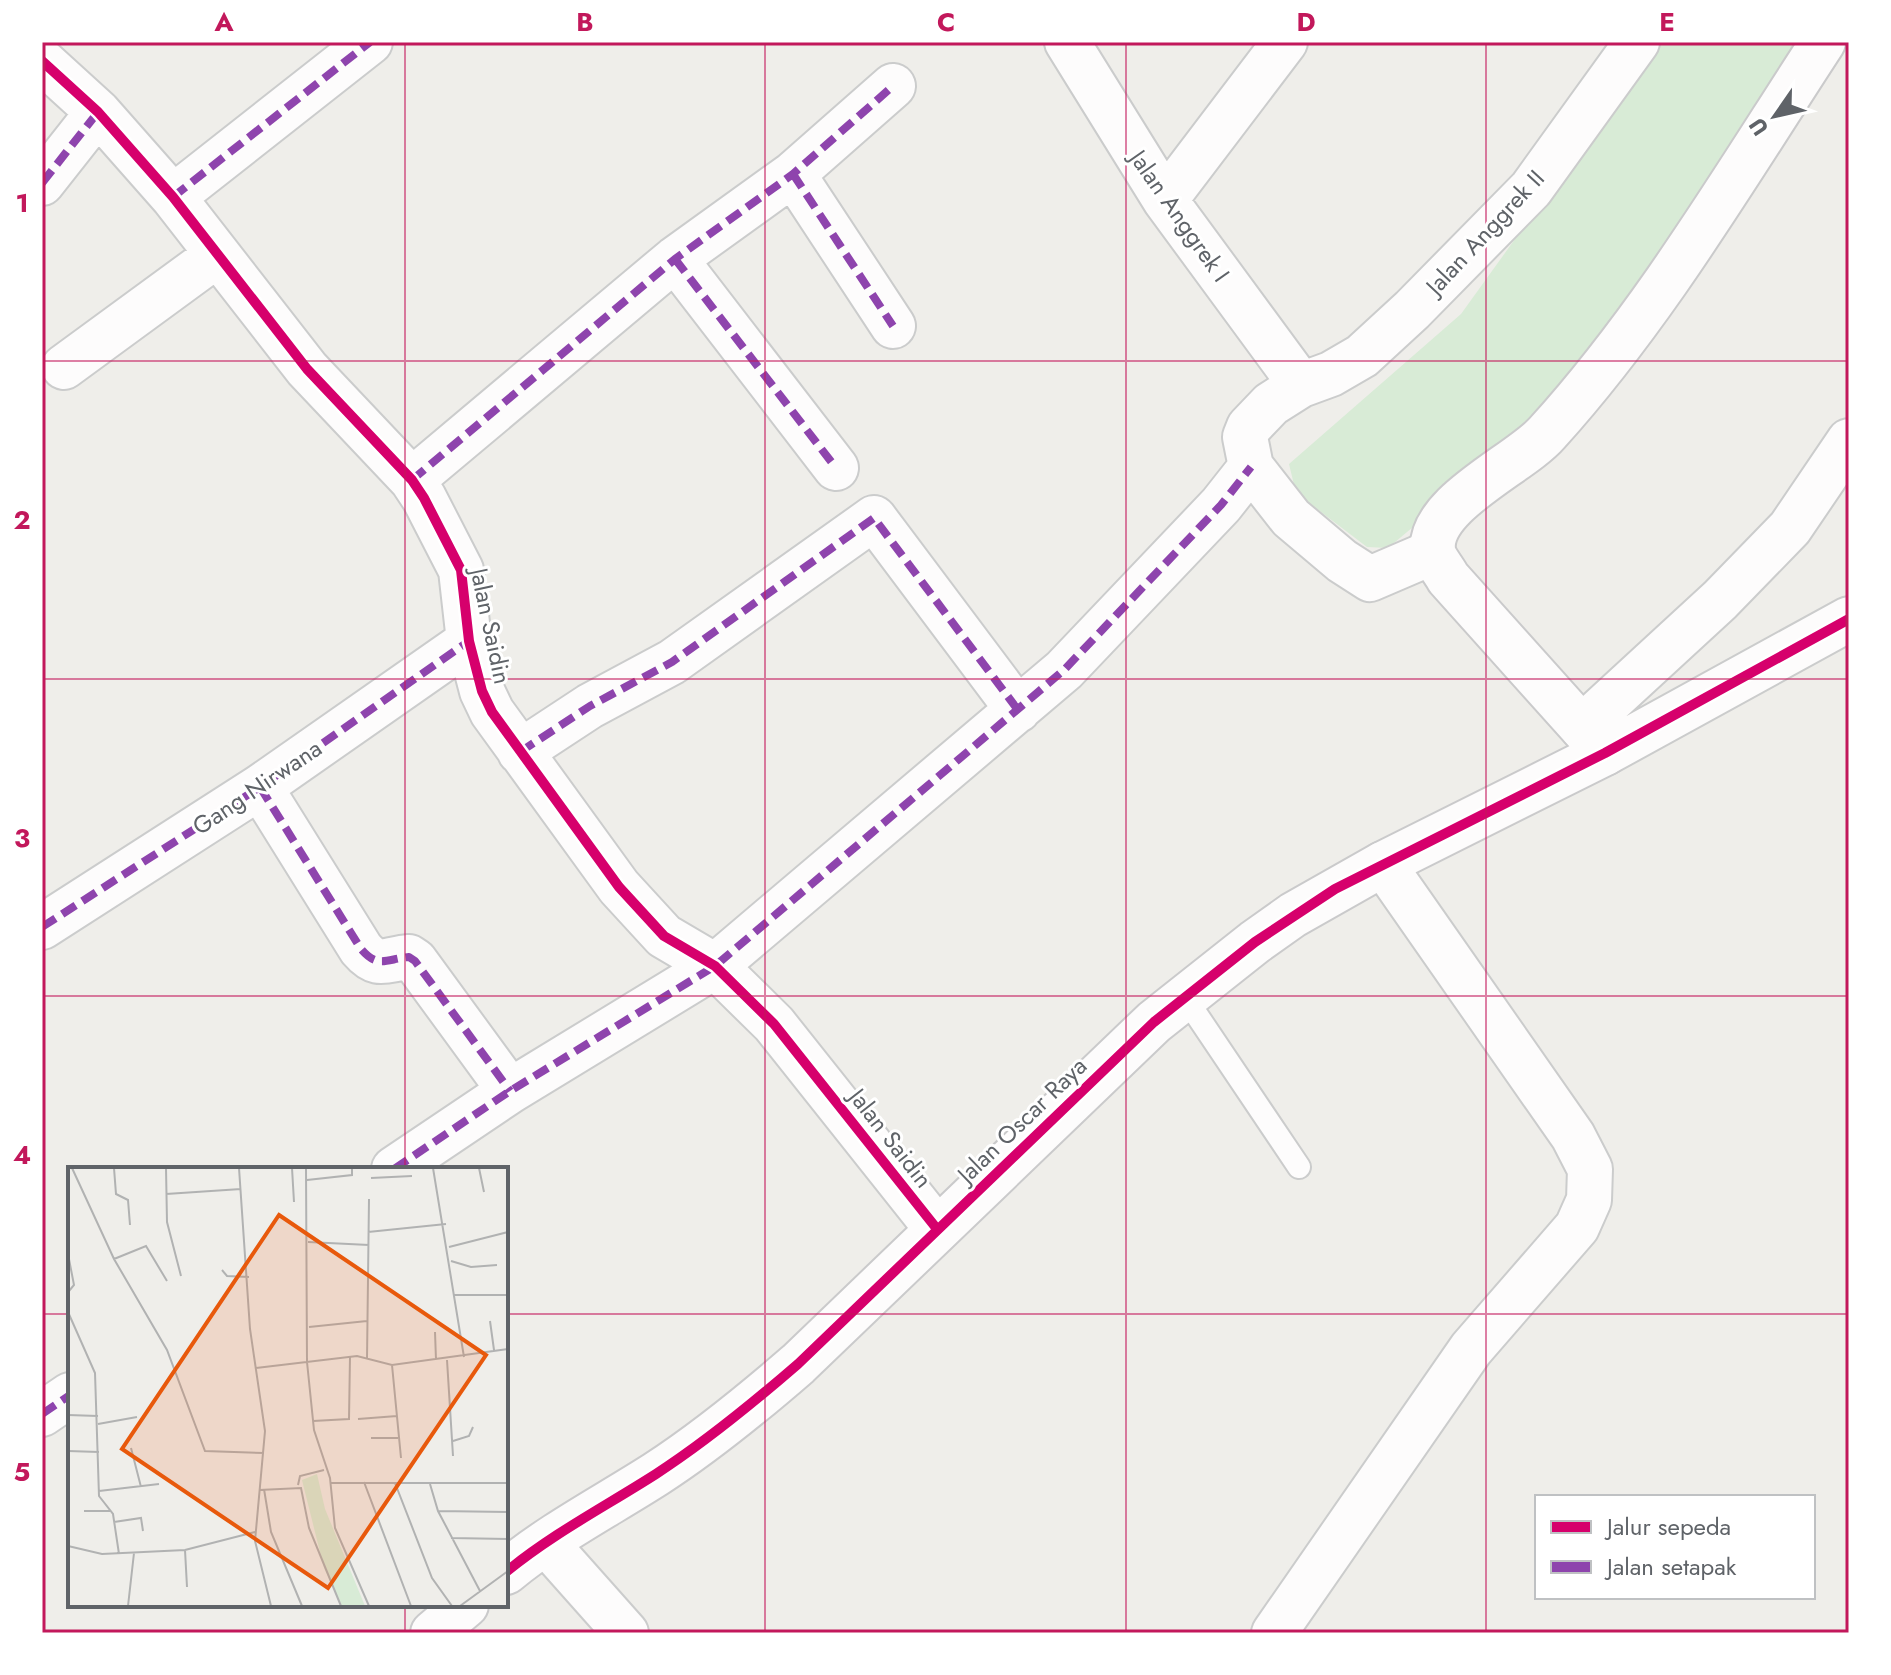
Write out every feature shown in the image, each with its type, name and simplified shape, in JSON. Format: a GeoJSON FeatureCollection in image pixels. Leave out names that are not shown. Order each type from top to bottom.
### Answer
{"type":"FeatureCollection","features":[{"type":"Feature","properties":{"kind":"street"},"geometry":{"type":"LineString","coordinates":[[173,197],[370,42]]}},
{"type":"Feature","properties":{"kind":"street","name":"Jalan Anggrek I"},"geometry":{"type":"LineString","coordinates":[[1067,42],[1165,200],[1301,385]]}},
{"type":"Feature","properties":{"kind":"street"},"geometry":{"type":"LineString","coordinates":[[1165,200],[1285,42]]}},
{"type":"Feature","properties":{"kind":"street","name":"Jalan Anggrek II"},"geometry":{"type":"LineString","coordinates":[[1251,467],[1245,437],[1249,427],[1271,404],[1301,385],[1331,374],[1362,356],[1412,310],[1531,189],[1637,42]]}},
{"type":"Feature","properties":{"kind":"street"},"geometry":{"type":"LineString","coordinates":[[1593,740],[1448,578],[1433,552],[1437,531],[1453,505],[1545,436],[1632,331],[1823,42]]}},
{"type":"Feature","properties":{"kind":"street","name":"Jalan Saidin"},"geometry":{"type":"LineString","coordinates":[[42,61],[98,112],[173,197],[307,369],[412,480],[461,570],[469,641],[482,691],[492,712],[619,887],[664,936],[715,966],[774,1024],[937,1229]]}},
{"type":"Feature","properties":{"kind":"street"},"geometry":{"type":"LineString","coordinates":[[412,480],[675,259],[793,174],[893,86]]}},
{"type":"Feature","properties":{"kind":"street"},"geometry":{"type":"LineString","coordinates":[[42,183],[98,112]]}},
{"type":"Feature","properties":{"kind":"street"},"geometry":{"type":"LineString","coordinates":[[793,174],[893,326]]}},
{"type":"Feature","properties":{"kind":"street"},"geometry":{"type":"LineString","coordinates":[[64,367],[217,255]]}},
{"type":"Feature","properties":{"kind":"street"},"geometry":{"type":"LineString","coordinates":[[675,259],[836,468]]}},
{"type":"Feature","properties":{"kind":"street"},"geometry":{"type":"LineString","coordinates":[[1593,740],[1790,528],[1849,441]]}},
{"type":"Feature","properties":{"kind":"street"},"geometry":{"type":"LineString","coordinates":[[397,1167],[510,1091],[715,966],[1064,670],[1221,505],[1251,467],[1291,518],[1342,561],[1370,579],[1433,552]]}},
{"type":"Feature","properties":{"kind":"street"},"geometry":{"type":"LineString","coordinates":[[520,752],[590,706],[672,662],[874,518],[1018,710]]}},
{"type":"Feature","properties":{"kind":"street"},"geometry":{"type":"LineString","coordinates":[[1593,740],[1849,619]]}},
{"type":"Feature","properties":{"kind":"street","name":"Gang Nirwana"},"geometry":{"type":"LineString","coordinates":[[42,927],[260,787],[469,641]]}},
{"type":"Feature","properties":{"kind":"street","name":"Jalan Oscar Raya"},"geometry":{"type":"LineString","coordinates":[[508,1571],[657,1473],[744,1411],[798,1364],[1184,996],[1293,915],[1593,740]]}},
{"type":"Feature","properties":{"kind":"street"},"geometry":{"type":"LineString","coordinates":[[260,787],[361,949],[376,962],[409,957],[415,961],[510,1091]]}},
{"type":"Feature","properties":{"kind":"street"},"geometry":{"type":"LineString","coordinates":[[1274,1633],[1471,1349],[1577,1227],[1589,1200],[1590,1169],[1573,1136],[1383,864]]}},
{"type":"Feature","properties":{"kind":"street"},"geometry":{"type":"LineString","coordinates":[[42,1414],[68,1396]]}},
{"type":"Feature","properties":{"kind":"street"},"geometry":{"type":"LineString","coordinates":[[546,1543],[626,1633]]}},
{"type":"Feature","properties":{"kind":"lane"},"geometry":{"type":"LineString","coordinates":[[1184,996],[1299,1167]]}},
{"type":"Feature","properties":{"kind":"green space"},"geometry":{"type":"Polygon","coordinates":[[[1657,42],[1826,42],[1628,318],[1489,463],[1388,548],[1367,547],[1296,493],[1289,464],[1461,314],[1657,42]]]}},
{"type":"Feature","properties":{"kind":"marked path"},"geometry":{"type":"LineString","coordinates":[[173,197],[370,42]]}},
{"type":"Feature","properties":{"kind":"marked path"},"geometry":{"type":"LineString","coordinates":[[412,480],[675,259],[793,174],[893,86]]}},
{"type":"Feature","properties":{"kind":"marked path"},"geometry":{"type":"LineString","coordinates":[[42,183],[98,112]]}},
{"type":"Feature","properties":{"kind":"marked path"},"geometry":{"type":"LineString","coordinates":[[793,174],[893,326]]}},
{"type":"Feature","properties":{"kind":"marked path"},"geometry":{"type":"LineString","coordinates":[[675,259],[836,468]]}},
{"type":"Feature","properties":{"kind":"marked path"},"geometry":{"type":"LineString","coordinates":[[397,1167],[510,1091],[715,966],[1064,670],[1221,505],[1251,467]]}},
{"type":"Feature","properties":{"kind":"marked path"},"geometry":{"type":"LineString","coordinates":[[520,752],[590,706],[672,662],[874,518],[1018,710]]}},
{"type":"Feature","properties":{"kind":"marked path"},"geometry":{"type":"LineString","coordinates":[[42,927],[260,787],[469,641]]}},
{"type":"Feature","properties":{"kind":"marked path"},"geometry":{"type":"LineString","coordinates":[[260,787],[361,949],[378,961],[409,957],[415,961],[510,1091]]}},
{"type":"Feature","properties":{"kind":"marked path"},"geometry":{"type":"LineString","coordinates":[[42,1414],[68,1396]]}},
{"type":"Feature","properties":{"kind":"cycle path"},"geometry":{"type":"LineString","coordinates":[[42,61],[98,112],[173,197],[307,369],[412,480],[461,570],[469,641],[482,691],[492,712],[619,887],[664,936],[715,966],[774,1024],[937,1229]]}},
{"type":"Feature","properties":{"kind":"cycle path"},"geometry":{"type":"LineString","coordinates":[[508,1570],[560,1533],[675,1461],[764,1393],[798,1364],[1154,1022],[1255,942],[1335,889],[1605,753],[1849,619]]}}]}
